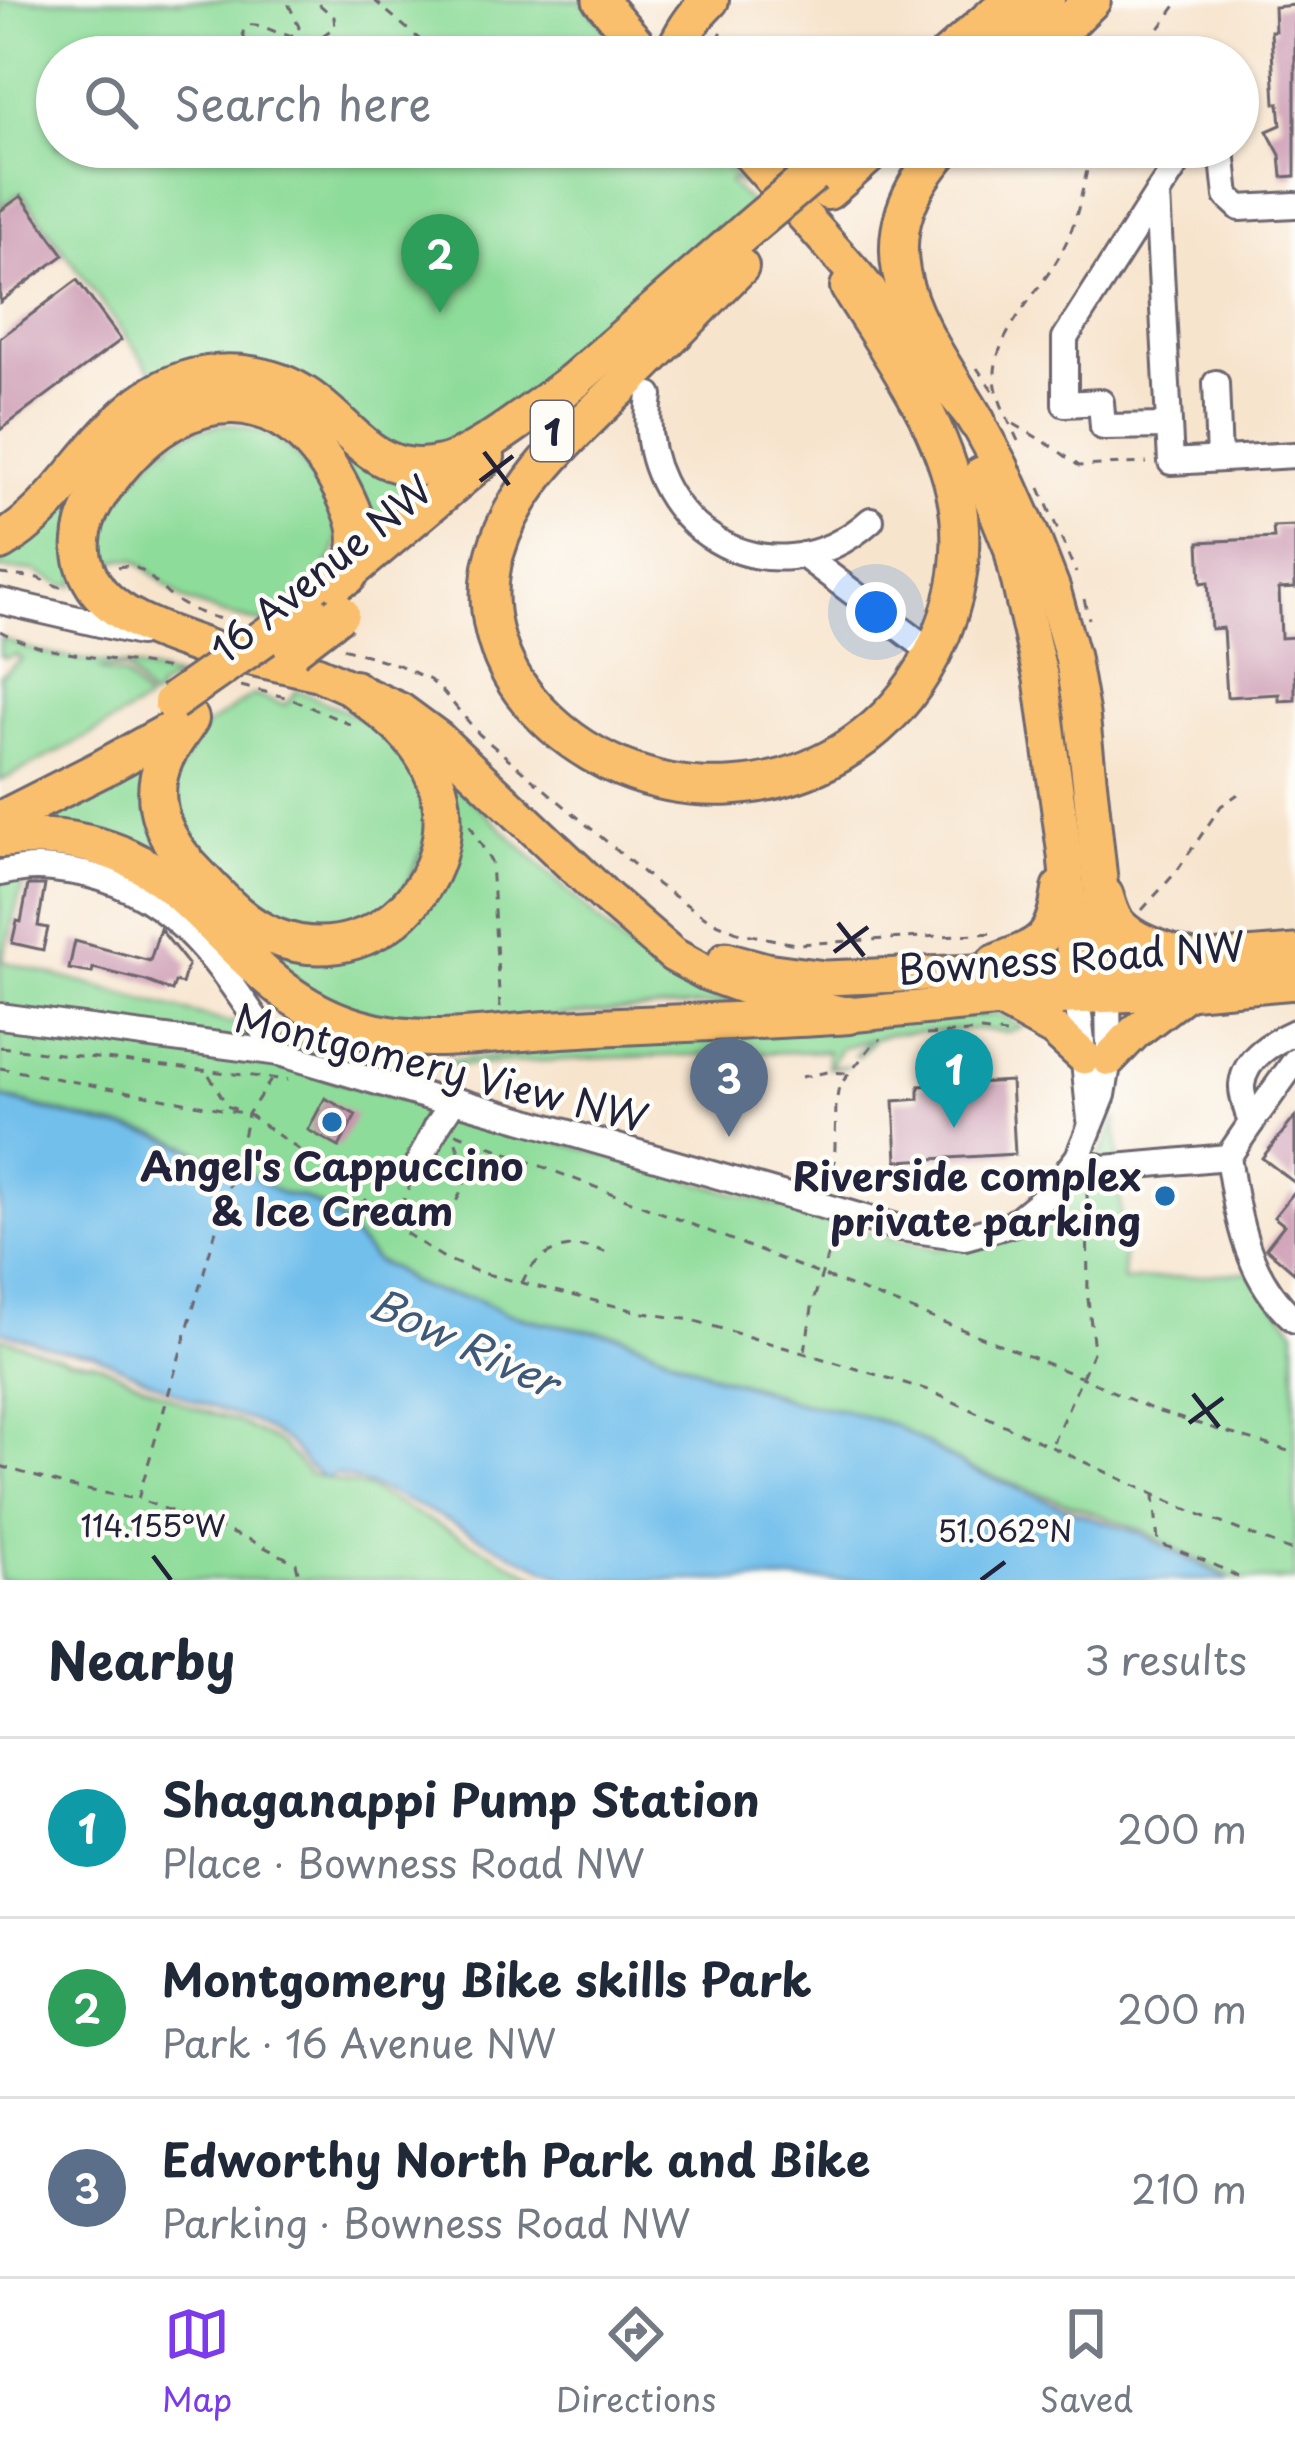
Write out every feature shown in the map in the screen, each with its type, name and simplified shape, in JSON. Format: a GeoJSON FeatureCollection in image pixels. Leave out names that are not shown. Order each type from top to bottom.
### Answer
{"type":"FeatureCollection","features":[{"type":"Feature","properties":{"kind":"highway"},"geometry":{"type":"LineString","coordinates":[[964,36],[998,0]]}},
{"type":"Feature","properties":{"kind":"highway"},"geometry":{"type":"LineString","coordinates":[[969,36],[1011,0]]}},
{"type":"Feature","properties":{"kind":"highway"},"geometry":{"type":"LineString","coordinates":[[1004,36],[1046,0]]}},
{"type":"Feature","properties":{"kind":"highway"},"geometry":{"type":"LineString","coordinates":[[1055,36],[1092,0]]}},
{"type":"Feature","properties":{"kind":"highway"},"geometry":{"type":"LineString","coordinates":[[681,36],[697,12],[721,5]]}},
{"type":"Feature","properties":{"kind":"highway","name":"16 Avenue NW"},"geometry":{"type":"LineString","coordinates":[[820,183],[830,168]]}},
{"type":"Feature","properties":{"kind":"highway","name":"16 Avenue NW"},"geometry":{"type":"LineString","coordinates":[[0,820],[104,768],[324,610],[750,249],[820,183],[844,168]]}},
{"type":"Feature","properties":{"kind":"highway"},"geometry":{"type":"LineString","coordinates":[[928,168],[914,186],[899,231],[897,253],[904,290],[914,314],[993,421]]}},
{"type":"Feature","properties":{"kind":"highway"},"geometry":{"type":"LineString","coordinates":[[750,249],[536,473],[508,518],[495,552],[490,578],[494,629],[518,687],[540,713],[606,762],[680,785],[727,787],[800,773],[846,750],[897,706],[933,653],[959,571],[958,512],[930,424],[849,287]]}},
{"type":"Feature","properties":{"kind":"highway","name":"16 Avenue NW"},"geometry":{"type":"LineString","coordinates":[[324,610],[348,576],[574,381],[750,249]]}},
{"type":"Feature","properties":{"kind":"highway"},"geometry":{"type":"LineString","coordinates":[[0,542],[32,518],[133,409],[159,391],[192,378],[241,373],[266,377],[322,407],[372,453],[394,463],[418,466],[443,464],[467,454],[574,381]]}},
{"type":"Feature","properties":{"kind":"highway"},"geometry":{"type":"LineString","coordinates":[[219,635],[124,614],[98,590],[82,556],[84,525],[104,487],[141,444],[171,420],[202,408],[233,405],[270,413],[299,431],[324,459],[355,519],[358,554],[348,576]]}},
{"type":"Feature","properties":{"kind":"highway"},"geometry":{"type":"LineString","coordinates":[[190,710],[159,780],[159,814],[174,850],[232,909],[261,931],[313,946],[349,943],[382,929],[419,895],[434,865],[442,816],[436,781],[421,751],[354,689]]}},
{"type":"Feature","properties":{"kind":"highway","name":"16 Avenue NW"},"geometry":{"type":"LineString","coordinates":[[0,794],[83,753],[190,710]]}},
{"type":"Feature","properties":{"kind":"highway"},"geometry":{"type":"LineString","coordinates":[[0,839],[63,839],[126,857],[164,880],[280,990],[320,1014],[364,1030],[411,1038],[849,1015]]}},
{"type":"Feature","properties":{"kind":"main road"},"geometry":{"type":"LineString","coordinates":[[600,0],[631,36]]}},
{"type":"Feature","properties":{"kind":"main road"},"geometry":{"type":"LineString","coordinates":[[621,0],[651,36]]}},
{"type":"Feature","properties":{"kind":"main road"},"geometry":{"type":"LineString","coordinates":[[745,168],[884,328],[956,429],[980,473],[1011,548],[1041,679],[1066,855],[1091,981]]}},
{"type":"Feature","properties":{"kind":"main road"},"geometry":{"type":"LineString","coordinates":[[762,168],[993,421],[1001,466],[1053,589],[1082,714],[1100,879],[1091,981]]}},
{"type":"Feature","properties":{"kind":"main road","name":"Bowness Road NW"},"geometry":{"type":"LineString","coordinates":[[219,635],[400,710],[438,738],[674,955],[708,974],[775,998],[849,1015],[1000,1000],[1202,961],[1295,952]]}},
{"type":"Feature","properties":{"kind":"main road"},"geometry":{"type":"LineString","coordinates":[[971,970],[1035,946],[1044,937],[1055,920],[1066,855]]}},
{"type":"Feature","properties":{"kind":"main road"},"geometry":{"type":"LineString","coordinates":[[1100,879],[1116,921],[1129,932],[1159,948],[1202,961]]}},
{"type":"Feature","properties":{"kind":"main road","name":"Bowness Road NW"},"geometry":{"type":"LineString","coordinates":[[656,938],[766,970],[825,978],[971,970],[1187,992],[1295,982]]}},
{"type":"Feature","properties":{"kind":"main road"},"geometry":{"type":"LineString","coordinates":[[1000,1000],[1096,1058],[1187,992]]}},
{"type":"Feature","properties":{"kind":"street"},"geometry":{"type":"LineString","coordinates":[[1168,426],[1103,427],[1102,402],[1065,404],[1065,338],[1174,168]]}},
{"type":"Feature","properties":{"kind":"street"},"geometry":{"type":"LineString","coordinates":[[1224,168],[1227,196],[1240,208],[1295,205]]}},
{"type":"Feature","properties":{"kind":"street"},"geometry":{"type":"LineString","coordinates":[[1156,194],[1166,462],[1295,455]]}},
{"type":"Feature","properties":{"kind":"street"},"geometry":{"type":"LineString","coordinates":[[1216,383],[1219,459]]}},
{"type":"Feature","properties":{"kind":"street"},"geometry":{"type":"LineString","coordinates":[[650,395],[647,429],[655,467],[672,501],[707,535],[739,551],[769,557],[803,555],[842,542],[871,520]]}},
{"type":"Feature","properties":{"kind":"street"},"geometry":{"type":"LineString","coordinates":[[803,555],[933,653]]}},
{"type":"Feature","properties":{"kind":"street","name":"Bowness Road NW"},"geometry":{"type":"LineString","coordinates":[[0,601],[219,635]]}},
{"type":"Feature","properties":{"kind":"street"},"geometry":{"type":"LineString","coordinates":[[0,873],[34,866],[93,875],[144,894],[183,926],[223,972],[279,1053]]}},
{"type":"Feature","properties":{"kind":"street","name":"Montgomery View NW"},"geometry":{"type":"LineString","coordinates":[[0,1016],[279,1053],[900,1228],[965,1237],[1012,1223],[1084,1161],[1091,1121],[1103,1095],[1091,981]]}},
{"type":"Feature","properties":{"kind":"street"},"geometry":{"type":"LineString","coordinates":[[1250,1124],[1242,1086],[1250,1065],[1268,1045],[1295,1032]]}},
{"type":"Feature","properties":{"kind":"street"},"geometry":{"type":"LineString","coordinates":[[1295,1061],[1228,1157],[1248,1254],[1269,1294],[1295,1320]]}},
{"type":"Feature","properties":{"kind":"street"},"geometry":{"type":"LineString","coordinates":[[418,1164],[443,1099]]}},
{"type":"Feature","properties":{"kind":"street"},"geometry":{"type":"LineString","coordinates":[[1084,1161],[1105,1168],[1228,1157]]}},
{"type":"Feature","properties":{"kind":"path"},"geometry":{"type":"LineString","coordinates":[[290,0],[299,24],[297,34],[291,36]]}},
{"type":"Feature","properties":{"kind":"path"},"geometry":{"type":"LineString","coordinates":[[314,0],[334,17],[336,24],[326,36]]}},
{"type":"Feature","properties":{"kind":"path"},"geometry":{"type":"LineString","coordinates":[[374,0],[416,36]]}},
{"type":"Feature","properties":{"kind":"path"},"geometry":{"type":"LineString","coordinates":[[1153,36],[1180,0]]}},
{"type":"Feature","properties":{"kind":"path"},"geometry":{"type":"LineString","coordinates":[[716,36],[721,5]]}},
{"type":"Feature","properties":{"kind":"path"},"geometry":{"type":"LineString","coordinates":[[244,36],[248,25],[256,24],[286,36]]}},
{"type":"Feature","properties":{"kind":"path"},"geometry":{"type":"LineString","coordinates":[[993,421],[1000,400],[997,357],[1063,251],[1088,168]]}},
{"type":"Feature","properties":{"kind":"path"},"geometry":{"type":"LineString","coordinates":[[993,421],[1023,452]]}},
{"type":"Feature","properties":{"kind":"path"},"geometry":{"type":"LineString","coordinates":[[993,421],[1053,447],[1079,466],[1166,462]]}},
{"type":"Feature","properties":{"kind":"path"},"geometry":{"type":"LineString","coordinates":[[1033,472],[1078,580]]}},
{"type":"Feature","properties":{"kind":"path"},"geometry":{"type":"LineString","coordinates":[[106,572],[129,564],[140,568],[219,635]]}},
{"type":"Feature","properties":{"kind":"path"},"geometry":{"type":"LineString","coordinates":[[0,574],[22,574],[71,591]]}},
{"type":"Feature","properties":{"kind":"path"},"geometry":{"type":"LineString","coordinates":[[1083,596],[1091,628]]}},
{"type":"Feature","properties":{"kind":"path"},"geometry":{"type":"LineString","coordinates":[[0,631],[14,639],[80,654],[148,663]]}},
{"type":"Feature","properties":{"kind":"path"},"geometry":{"type":"LineString","coordinates":[[367,653],[430,680],[479,734],[658,885],[708,919],[737,932],[794,944],[996,933]]}},
{"type":"Feature","properties":{"kind":"path"},"geometry":{"type":"LineString","coordinates":[[290,698],[358,728]]}},
{"type":"Feature","properties":{"kind":"path"},"geometry":{"type":"LineString","coordinates":[[1133,921],[1177,872],[1221,806],[1238,794]]}},
{"type":"Feature","properties":{"kind":"path"},"geometry":{"type":"LineString","coordinates":[[463,815],[491,862],[501,1020]]}},
{"type":"Feature","properties":{"kind":"path"},"geometry":{"type":"LineString","coordinates":[[910,1035],[1006,1034]]}},
{"type":"Feature","properties":{"kind":"path"},"geometry":{"type":"LineString","coordinates":[[805,1353],[820,1274],[831,1244],[839,1086],[874,1042],[886,1037]]}},
{"type":"Feature","properties":{"kind":"path"},"geometry":{"type":"LineString","coordinates":[[0,1047],[300,1080]]}},
{"type":"Feature","properties":{"kind":"path"},"geometry":{"type":"LineString","coordinates":[[443,1099],[438,1074],[468,1064]]}},
{"type":"Feature","properties":{"kind":"path"},"geometry":{"type":"LineString","coordinates":[[0,1068],[248,1114]]}},
{"type":"Feature","properties":{"kind":"path"},"geometry":{"type":"LineString","coordinates":[[207,1072],[227,1106],[248,1114],[342,1180],[393,1225],[444,1258],[478,1272],[644,1313],[692,1320],[928,1390],[1154,1495],[1295,1552]]}},
{"type":"Feature","properties":{"kind":"path"},"geometry":{"type":"LineString","coordinates":[[801,1078],[848,1073]]}},
{"type":"Feature","properties":{"kind":"path"},"geometry":{"type":"LineString","coordinates":[[138,1499],[248,1114],[272,1079]]}},
{"type":"Feature","properties":{"kind":"path"},"geometry":{"type":"LineString","coordinates":[[393,1225],[443,1218],[456,1208],[468,1174],[454,1132],[1083,1378],[1156,1411],[1295,1453]]}},
{"type":"Feature","properties":{"kind":"path"},"geometry":{"type":"LineString","coordinates":[[1052,1445],[1094,1345],[1084,1161]]}},
{"type":"Feature","properties":{"kind":"path"},"geometry":{"type":"LineString","coordinates":[[393,1225],[418,1164]]}},
{"type":"Feature","properties":{"kind":"path"},"geometry":{"type":"LineString","coordinates":[[522,1282],[529,1268],[560,1247],[583,1245],[605,1252]]}},
{"type":"Feature","properties":{"kind":"path"},"geometry":{"type":"LineString","coordinates":[[0,1466],[70,1487],[138,1499],[248,1540],[296,1562],[300,1580]]}},
{"type":"Feature","properties":{"kind":"path"},"geometry":{"type":"LineString","coordinates":[[1154,1495],[1158,1543],[1244,1580]]}},
{"type":"Feature","properties":{"kind":"green space"},"geometry":{"type":"Polygon","coordinates":[[[0,0],[580,0],[612,36],[36,36],[36,168],[728,168],[743,186],[731,179],[729,183],[753,205],[475,438],[429,456],[157,379],[21,192],[0,207],[0,0]]]}},
{"type":"Feature","properties":{"kind":"green space"},"geometry":{"type":"Polygon","coordinates":[[[322,422],[433,480],[377,535],[322,422]]]}},
{"type":"Feature","properties":{"kind":"green space"},"geometry":{"type":"Polygon","coordinates":[[[226,424],[260,431],[296,455],[337,529],[335,550],[323,573],[263,623],[184,600],[136,560],[101,566],[100,549],[109,516],[141,471],[170,443],[192,431],[226,424]]]}},
{"type":"Feature","properties":{"kind":"green space"},"geometry":{"type":"Polygon","coordinates":[[[101,461],[74,586],[34,571],[0,569],[0,556],[101,461]]]}},
{"type":"Feature","properties":{"kind":"green space"},"geometry":{"type":"Polygon","coordinates":[[[0,637],[44,653],[128,666],[177,678],[150,699],[126,668],[100,669],[124,675],[145,703],[0,781],[0,675],[22,659],[0,656],[0,637]]]}},
{"type":"Feature","properties":{"kind":"green space"},"geometry":{"type":"Polygon","coordinates":[[[297,690],[361,718],[389,738],[421,778],[430,831],[399,901],[328,935],[250,912],[173,819],[171,784],[202,729],[253,695],[285,705],[297,690]]]}},
{"type":"Feature","properties":{"kind":"green space"},"geometry":{"type":"Polygon","coordinates":[[[145,760],[166,860],[31,819],[145,760]]]}},
{"type":"Feature","properties":{"kind":"green space"},"geometry":{"type":"Polygon","coordinates":[[[452,781],[626,947],[697,989],[736,1003],[419,1026],[317,1000],[223,919],[382,942],[452,781]]]}},
{"type":"Feature","properties":{"kind":"green space"},"geometry":{"type":"Polygon","coordinates":[[[0,869],[25,875],[2,961],[230,1023],[243,1020],[272,1035],[343,1058],[402,1049],[432,1064],[640,1037],[999,1014],[1022,1028],[890,1034],[875,1039],[858,1057],[855,1055],[869,1039],[840,1049],[831,1066],[849,1066],[828,1068],[828,1051],[429,1067],[427,1080],[0,1008],[0,869]]]}},
{"type":"Feature","properties":{"kind":"green space"},"geometry":{"type":"Polygon","coordinates":[[[0,1028],[243,1057],[466,1115],[936,1249],[970,1245],[1050,1208],[1103,1151],[1116,1116],[1124,1281],[1249,1272],[1295,1330],[1295,1580],[1236,1580],[1138,1529],[969,1468],[895,1425],[793,1401],[717,1376],[622,1335],[507,1313],[474,1298],[437,1292],[410,1281],[376,1260],[320,1205],[281,1193],[218,1158],[158,1134],[0,1096],[0,1028]]]}},
{"type":"Feature","properties":{"kind":"green space"},"geometry":{"type":"Polygon","coordinates":[[[0,1337],[68,1360],[94,1362],[192,1407],[238,1422],[281,1444],[309,1474],[369,1489],[543,1580],[0,1580],[0,1337]]]}},
{"type":"Feature","properties":{"kind":"water","name":"Bow River"},"geometry":{"type":"Polygon","coordinates":[[[0,1098],[157,1135],[247,1173],[281,1194],[319,1206],[375,1261],[409,1282],[474,1299],[507,1314],[621,1336],[717,1377],[792,1402],[895,1426],[968,1469],[1138,1533],[1229,1580],[567,1580],[395,1496],[335,1474],[326,1478],[308,1466],[288,1442],[254,1422],[192,1400],[92,1354],[61,1350],[0,1331],[0,1098]]]}},
{"type":"Feature","properties":{"kind":"building"},"geometry":{"type":"Polygon","coordinates":[[[1295,5],[1295,176],[1282,177],[1280,155],[1267,131],[1281,125],[1279,103],[1275,103],[1271,31],[1275,31],[1274,7],[1295,5]]]}},
{"type":"Feature","properties":{"kind":"building"},"geometry":{"type":"Polygon","coordinates":[[[21,196],[64,255],[0,302],[0,211],[21,196]]]}},
{"type":"Feature","properties":{"kind":"building"},"geometry":{"type":"Polygon","coordinates":[[[77,280],[121,340],[0,430],[0,338],[77,280]]]}},
{"type":"Feature","properties":{"kind":"building"},"geometry":{"type":"Polygon","coordinates":[[[1295,526],[1295,588],[1279,589],[1281,638],[1295,637],[1295,700],[1279,701],[1279,694],[1227,697],[1223,628],[1211,629],[1208,582],[1201,583],[1199,542],[1274,538],[1273,527],[1295,526]]]}},
{"type":"Feature","properties":{"kind":"building"},"geometry":{"type":"Polygon","coordinates":[[[28,885],[45,885],[38,926],[48,928],[43,950],[12,943],[28,885]]]}},
{"type":"Feature","properties":{"kind":"building"},"geometry":{"type":"Polygon","coordinates":[[[160,929],[188,964],[182,984],[175,982],[172,991],[93,968],[92,973],[69,969],[75,941],[150,961],[160,929]]]}},
{"type":"Feature","properties":{"kind":"building"},"geometry":{"type":"Polygon","coordinates":[[[1011,1081],[1015,1154],[897,1161],[894,1101],[919,1099],[919,1086],[1011,1081]]]}},
{"type":"Feature","properties":{"kind":"building","name":"Angel's Cappuccino & Ice Cream"},"geometry":{"type":"Polygon","coordinates":[[[325,1098],[356,1115],[339,1147],[308,1130],[325,1098]]]}},
{"type":"Feature","properties":{"kind":"building"},"geometry":{"type":"Polygon","coordinates":[[[1295,1117],[1295,1183],[1262,1158],[1295,1117]]]}},
{"type":"Feature","properties":{"kind":"building"},"geometry":{"type":"Polygon","coordinates":[[[1295,1191],[1295,1273],[1266,1248],[1284,1225],[1274,1217],[1295,1191]]]}},
{"type":"Feature","properties":{"kind":"place","name":"Montgomery Bike skills Park"},"geometry":{"type":"Point","coordinates":[440,313]}},
{"type":"Feature","properties":{"kind":"place","name":"Angel's Cappuccino & Ice Cream"},"geometry":{"type":"Point","coordinates":[332,1122]}},
{"type":"Feature","properties":{"kind":"place","name":"Shaganappi Pump Station"},"geometry":{"type":"Point","coordinates":[954,1128]}},
{"type":"Feature","properties":{"kind":"place","name":"Edworthy North Park and Bike"},"geometry":{"type":"Point","coordinates":[729,1137]}},
{"type":"Feature","properties":{"kind":"place","name":"Riverside complex private parking"},"geometry":{"type":"Point","coordinates":[1165,1196]}}]}
